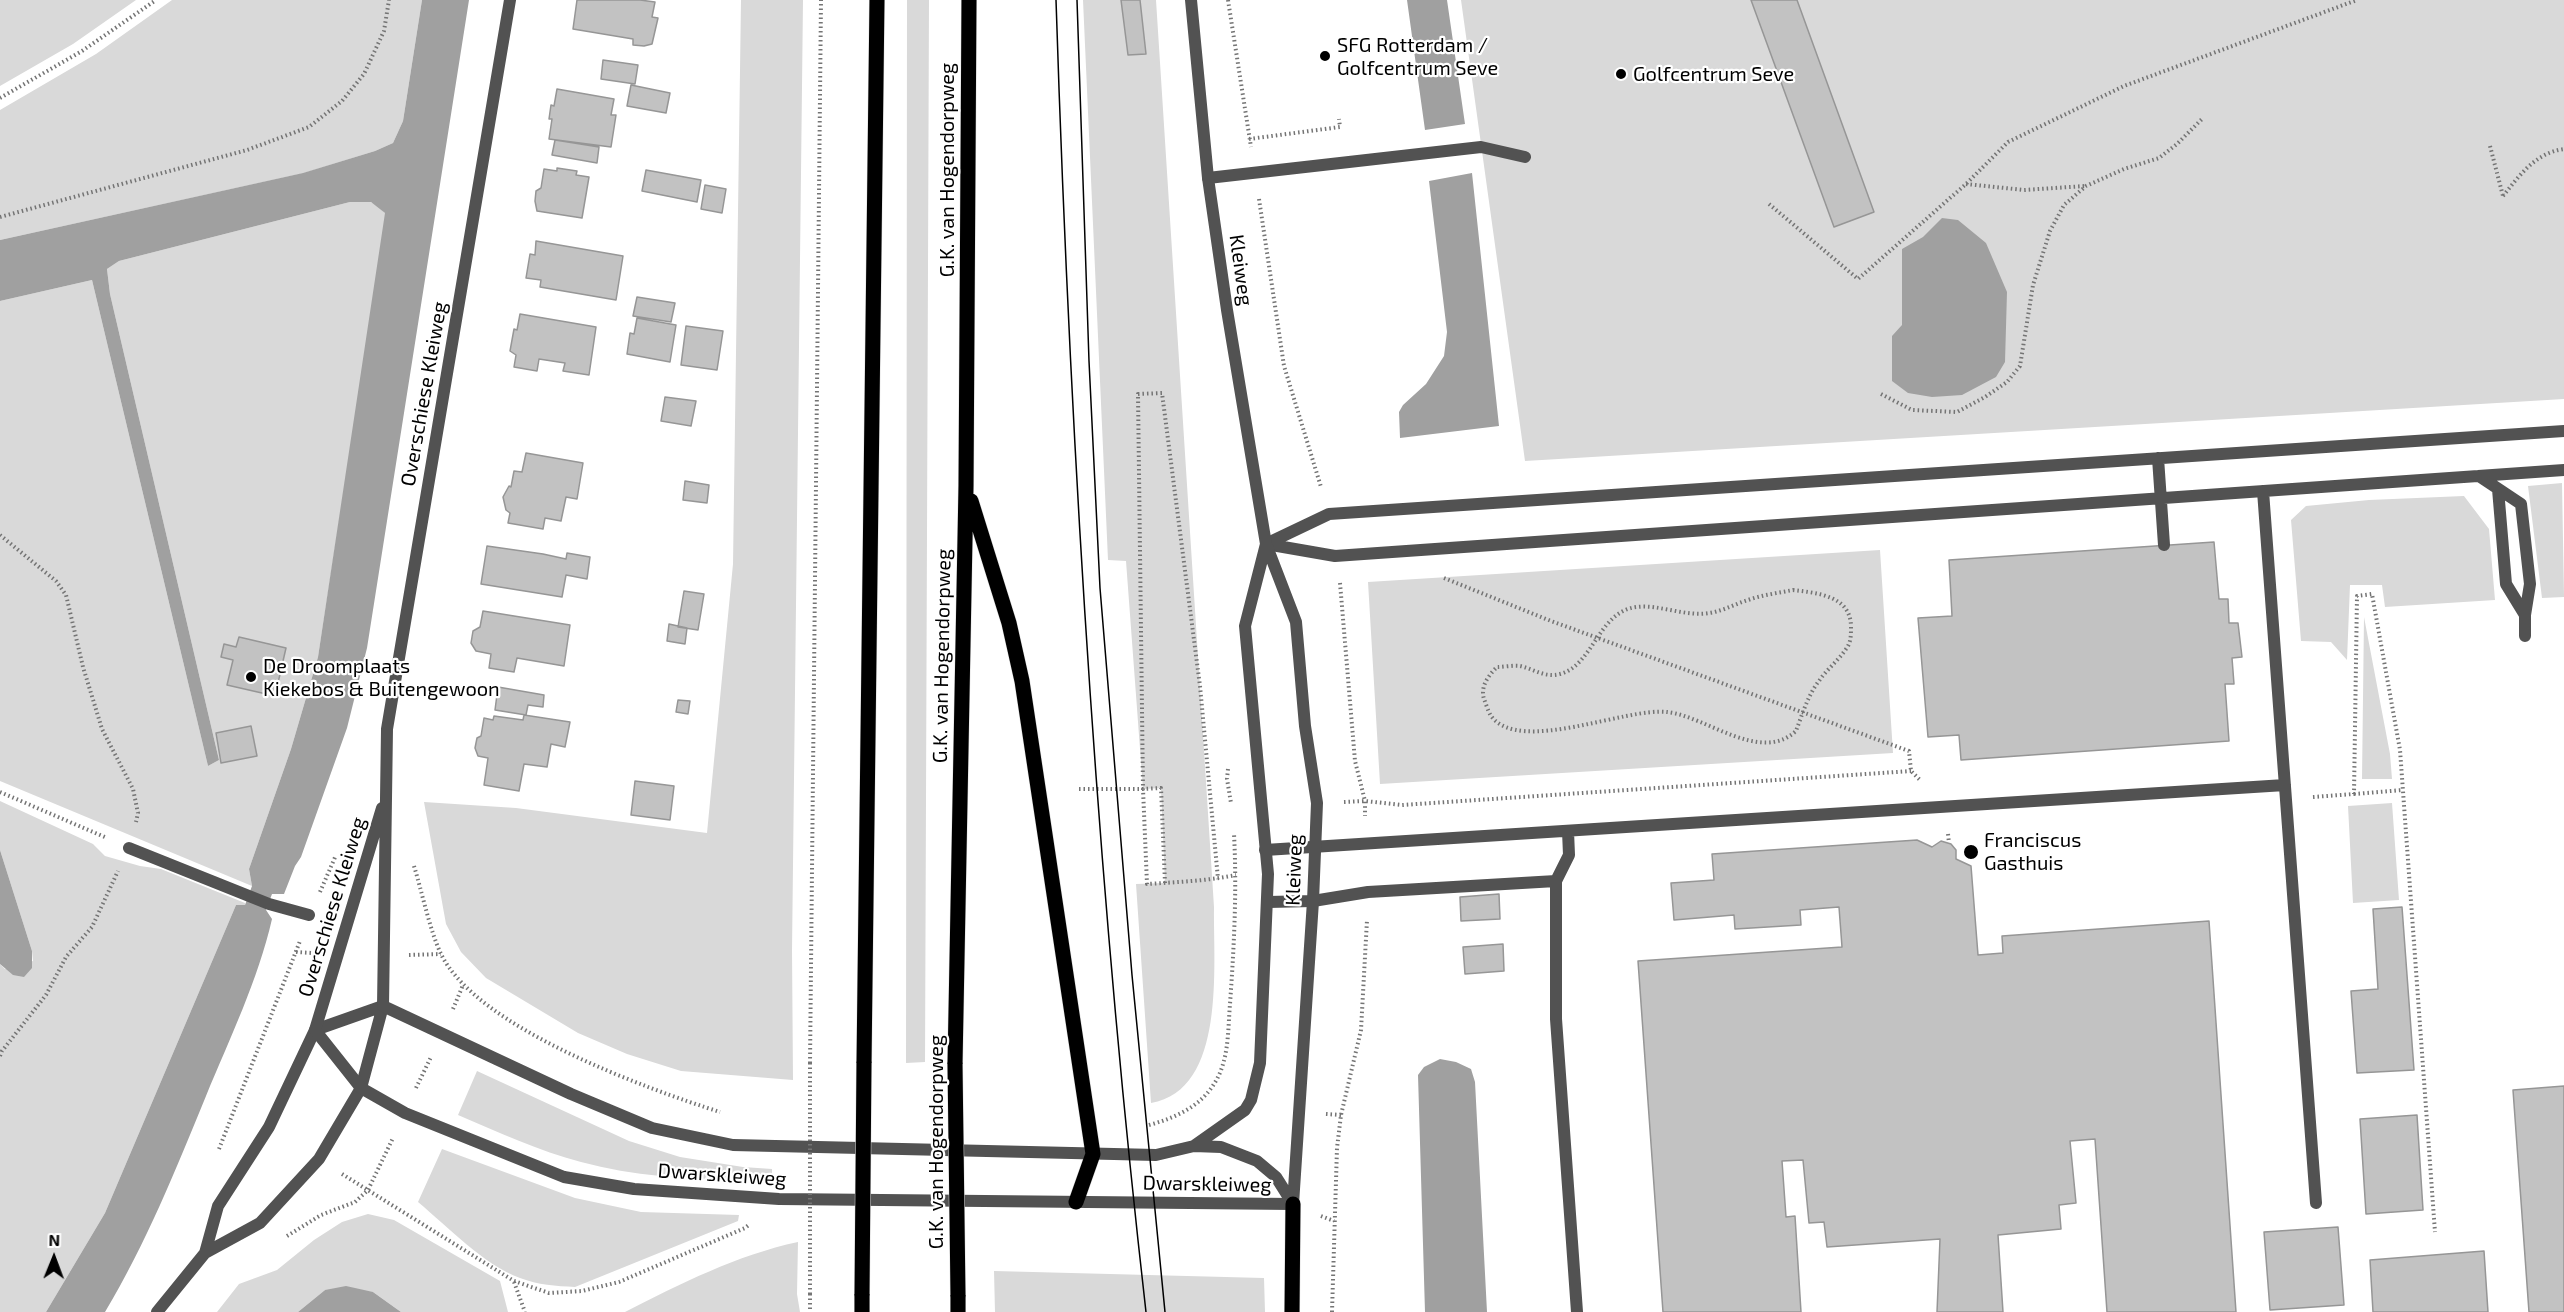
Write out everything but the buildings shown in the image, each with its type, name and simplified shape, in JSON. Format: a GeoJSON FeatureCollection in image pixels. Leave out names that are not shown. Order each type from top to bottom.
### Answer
{"type":"FeatureCollection","features":[{"type":"Feature","properties":{"kind":"main road"},"geometry":{"type":"LineString","coordinates":[[862,1312],[877,0]]}},
{"type":"Feature","properties":{"kind":"main road","name":"G.K. van Hogendorpweg"},"geometry":{"type":"LineString","coordinates":[[958,1312],[955,1065],[966,486],[969,0]]}},
{"type":"Feature","properties":{"kind":"main road"},"geometry":{"type":"LineString","coordinates":[[966,486],[1009,624],[1022,681],[1093,1154],[1076,1202]]}},
{"type":"Feature","properties":{"kind":"main road"},"geometry":{"type":"LineString","coordinates":[[1292,1312],[1293,1204]]}},
{"type":"Feature","properties":{"kind":"street","name":"Overschiese Kleiweg"},"geometry":{"type":"LineString","coordinates":[[158,1312],[205,1253],[260,1223],[319,1159],[361,1088],[383,1006],[387,729],[510,0]]}},
{"type":"Feature","properties":{"kind":"street","name":"Kleiweg"},"geometry":{"type":"LineString","coordinates":[[1191,0],[1208,178],[1266,544],[1296,622],[1305,726],[1317,803],[1313,901],[1293,1204]]}},
{"type":"Feature","properties":{"kind":"street"},"geometry":{"type":"LineString","coordinates":[[1208,178],[1481,147],[1525,157]]}},
{"type":"Feature","properties":{"kind":"street"},"geometry":{"type":"LineString","coordinates":[[1266,544],[1329,514],[2564,430]]}},
{"type":"Feature","properties":{"kind":"street"},"geometry":{"type":"LineString","coordinates":[[2158,458],[2164,545]]}},
{"type":"Feature","properties":{"kind":"street"},"geometry":{"type":"LineString","coordinates":[[1266,544],[1335,556],[2564,470]]}},
{"type":"Feature","properties":{"kind":"street"},"geometry":{"type":"LineString","coordinates":[[2480,476],[2521,504],[2530,584],[2525,615],[2525,636]]}},
{"type":"Feature","properties":{"kind":"street"},"geometry":{"type":"LineString","coordinates":[[2498,489],[2506,584],[2525,615]]}},
{"type":"Feature","properties":{"kind":"street"},"geometry":{"type":"LineString","coordinates":[[2263,491],[2316,1203]]}},
{"type":"Feature","properties":{"kind":"street","name":"Kleiweg"},"geometry":{"type":"LineString","coordinates":[[1194,1146],[1245,1110],[1251,1100],[1260,1063],[1268,902],[1245,626],[1266,544]]}},
{"type":"Feature","properties":{"kind":"street"},"geometry":{"type":"LineString","coordinates":[[1265,850],[2285,785]]}},
{"type":"Feature","properties":{"kind":"street","name":"Overschiese Kleiweg"},"geometry":{"type":"LineString","coordinates":[[205,1253],[218,1206],[269,1127],[315,1030],[386,795]]}},
{"type":"Feature","properties":{"kind":"street"},"geometry":{"type":"LineString","coordinates":[[1568,831],[1569,855],[1556,881],[1556,1019],[1576,1312]]}},
{"type":"Feature","properties":{"kind":"street"},"geometry":{"type":"LineString","coordinates":[[129,848],[268,904],[309,915]]}},
{"type":"Feature","properties":{"kind":"street"},"geometry":{"type":"LineString","coordinates":[[1268,902],[1313,901],[1368,892],[1556,881]]}},
{"type":"Feature","properties":{"kind":"street","name":"Overschiese Kleiweg"},"geometry":{"type":"LineString","coordinates":[[315,1030],[383,1006]]}},
{"type":"Feature","properties":{"kind":"street","name":"Dwarskleiweg"},"geometry":{"type":"LineString","coordinates":[[383,1006],[441,1035],[652,1128],[733,1145],[1156,1155],[1194,1146],[1221,1147],[1257,1161],[1276,1177],[1293,1204]]}},
{"type":"Feature","properties":{"kind":"street","name":"Dwarskleiweg"},"geometry":{"type":"LineString","coordinates":[[315,1030],[361,1088],[405,1113],[564,1177],[634,1189],[779,1199],[1293,1204]]}},
{"type":"Feature","properties":{"kind":"path"},"geometry":{"type":"LineString","coordinates":[[0,98],[82,51],[156,0]]}},
{"type":"Feature","properties":{"kind":"path"},"geometry":{"type":"LineString","coordinates":[[0,217],[247,150],[309,127],[342,101],[364,74],[384,31],[389,0]]}},
{"type":"Feature","properties":{"kind":"path"},"geometry":{"type":"LineString","coordinates":[[810,1312],[810,1063],[821,0]]}},
{"type":"Feature","properties":{"kind":"path"},"geometry":{"type":"LineString","coordinates":[[1228,0],[1284,366],[1329,514]]}},
{"type":"Feature","properties":{"kind":"path"},"geometry":{"type":"LineString","coordinates":[[1769,204],[1858,279],[1966,184],[2008,142],[2124,86],[2357,0]]}},
{"type":"Feature","properties":{"kind":"path"},"geometry":{"type":"LineString","coordinates":[[1249,139],[1340,127],[1339,119]]}},
{"type":"Feature","properties":{"kind":"path"},"geometry":{"type":"LineString","coordinates":[[1881,394],[1912,410],[1934,413],[1957,412],[1985,398],[2007,382],[2020,366],[2034,285],[2050,231],[2064,205],[2086,186],[2124,169],[2159,158],[2202,119]]}},
{"type":"Feature","properties":{"kind":"path"},"geometry":{"type":"LineString","coordinates":[[2490,146],[2503,196],[2530,163],[2555,150],[2564,149]]}},
{"type":"Feature","properties":{"kind":"path"},"geometry":{"type":"LineString","coordinates":[[1966,184],[2024,190],[2086,186]]}},
{"type":"Feature","properties":{"kind":"path"},"geometry":{"type":"LineString","coordinates":[[1218,879],[1200,686],[1162,393],[1137,394],[1143,789],[1147,884],[1218,879],[1236,875]]}},
{"type":"Feature","properties":{"kind":"path"},"geometry":{"type":"LineString","coordinates":[[0,535],[56,581],[66,596],[83,667],[102,729],[133,789],[138,813],[129,848],[92,927],[66,957],[46,995],[0,1056]]}},
{"type":"Feature","properties":{"kind":"path"},"geometry":{"type":"LineString","coordinates":[[1440,576],[1597,638],[1909,751],[1911,771],[1946,806],[1949,843]]}},
{"type":"Feature","properties":{"kind":"path"},"geometry":{"type":"LineString","coordinates":[[1351,579],[1340,580],[1355,760],[1365,801],[1365,844]]}},
{"type":"Feature","properties":{"kind":"path"},"geometry":{"type":"LineString","coordinates":[[1793,590],[1820,594],[1837,600],[1847,609],[1851,618],[1851,638],[1847,648],[1818,682],[1803,713],[1796,731],[1777,741],[1755,742],[1669,712],[1642,711],[1590,725],[1531,731],[1513,729],[1499,723],[1491,715],[1483,696],[1489,675],[1497,667],[1520,666],[1545,675],[1557,675],[1569,671],[1580,662],[1611,620],[1637,607],[1693,614],[1709,613],[1749,600],[1793,590]]}},
{"type":"Feature","properties":{"kind":"path"},"geometry":{"type":"LineString","coordinates":[[1229,767],[1227,779],[1233,810],[1261,807]]}},
{"type":"Feature","properties":{"kind":"path"},"geometry":{"type":"LineString","coordinates":[[1317,803],[1365,801],[1402,805],[1911,771]]}},
{"type":"Feature","properties":{"kind":"path"},"geometry":{"type":"LineString","coordinates":[[1079,789],[1161,788],[1166,883]]}},
{"type":"Feature","properties":{"kind":"path"},"geometry":{"type":"LineString","coordinates":[[2354,794],[2403,790]]}},
{"type":"Feature","properties":{"kind":"path"},"geometry":{"type":"LineString","coordinates":[[0,792],[129,848]]}},
{"type":"Feature","properties":{"kind":"path"},"geometry":{"type":"LineString","coordinates":[[1145,1126],[1172,1119],[1190,1109],[1218,1077],[1226,1050],[1234,948],[1236,875],[1234,832]]}},
{"type":"Feature","properties":{"kind":"path"},"geometry":{"type":"LineString","coordinates":[[269,1127],[236,1110],[309,915],[340,848]]}},
{"type":"Feature","properties":{"kind":"path"},"geometry":{"type":"LineString","coordinates":[[413,861],[441,954],[463,985],[492,1010],[564,1051],[659,1093],[731,1115]]}},
{"type":"Feature","properties":{"kind":"path"},"geometry":{"type":"LineString","coordinates":[[1332,1312],[1337,1148],[1341,1115],[1361,1030],[1368,892]]}},
{"type":"Feature","properties":{"kind":"path"},"geometry":{"type":"LineString","coordinates":[[801,1122],[812,1122]]}},
{"type":"Feature","properties":{"kind":"path"},"geometry":{"type":"LineString","coordinates":[[319,1159],[514,1281],[549,1293],[582,1292],[619,1282],[744,1228],[779,1199]]}},
{"type":"Feature","properties":{"kind":"path"},"geometry":{"type":"LineString","coordinates":[[514,1281],[525,1312]]}},
{"type":"Feature","properties":{"kind":"shaded area"},"geometry":{"type":"Polygon","coordinates":[[[0,0],[136,0],[73,44],[0,86],[0,0]]]}},
{"type":"Feature","properties":{"kind":"shaded area"},"geometry":{"type":"Polygon","coordinates":[[[172,0],[422,0],[403,121],[393,143],[375,151],[304,173],[0,240],[0,110],[96,54],[172,0]]]}},
{"type":"Feature","properties":{"kind":"shaded area"},"geometry":{"type":"Polygon","coordinates":[[[422,0],[469,0],[367,648],[347,728],[301,857],[284,894],[272,894],[266,910],[272,919],[251,987],[172,1178],[134,1260],[105,1312],[46,1312],[105,1213],[236,905],[245,905],[252,886],[249,869],[291,749],[318,657],[385,213],[371,202],[350,202],[119,261],[107,269],[110,294],[219,760],[208,766],[92,280],[0,301],[0,240],[303,173],[375,151],[393,143],[403,121],[422,0]]]}},
{"type":"Feature","properties":{"kind":"shaded area"},"geometry":{"type":"Polygon","coordinates":[[[741,0],[803,0],[792,950],[793,1080],[681,1071],[627,1054],[578,1033],[486,978],[461,952],[446,924],[424,802],[516,808],[707,833],[733,564],[741,0]]]}},
{"type":"Feature","properties":{"kind":"shaded area"},"geometry":{"type":"Polygon","coordinates":[[[907,0],[929,0],[925,1062],[906,1063],[907,0]]]}},
{"type":"Feature","properties":{"kind":"shaded area"},"geometry":{"type":"Polygon","coordinates":[[[1083,0],[1156,0],[1214,907],[1214,991],[1211,1022],[1204,1051],[1193,1075],[1175,1093],[1151,1103],[1136,884],[1165,883],[1161,788],[1143,789],[1126,561],[1108,560],[1083,0]]]}},
{"type":"Feature","properties":{"kind":"shaded area"},"geometry":{"type":"Polygon","coordinates":[[[1407,0],[1447,0],[1465,124],[1425,130],[1407,0]]]}},
{"type":"Feature","properties":{"kind":"shaded area"},"geometry":{"type":"Polygon","coordinates":[[[1461,0],[2564,0],[2564,399],[1525,461],[1461,0]]]}},
{"type":"Feature","properties":{"kind":"shaded area"},"geometry":{"type":"Polygon","coordinates":[[[1472,173],[1499,426],[1400,438],[1399,412],[1403,405],[1426,384],[1444,356],[1447,332],[1429,181],[1472,173]]]}},
{"type":"Feature","properties":{"kind":"shaded area"},"geometry":{"type":"Polygon","coordinates":[[[365,200],[376,204],[385,213],[385,224],[318,657],[291,749],[249,869],[252,886],[0,781],[0,301],[92,280],[208,766],[219,760],[110,294],[107,269],[119,261],[365,200]]]}},
{"type":"Feature","properties":{"kind":"shaded area"},"geometry":{"type":"Polygon","coordinates":[[[1942,218],[1958,220],[1986,243],[2007,292],[2005,362],[1996,377],[1962,395],[1932,397],[1908,393],[1892,381],[1892,336],[1902,325],[1902,249],[1923,237],[1942,218]]]}},
{"type":"Feature","properties":{"kind":"shaded area"},"geometry":{"type":"Polygon","coordinates":[[[2562,483],[2564,597],[2542,598],[2528,486],[2562,483]]]}},
{"type":"Feature","properties":{"kind":"shaded area"},"geometry":{"type":"Polygon","coordinates":[[[2464,496],[2489,529],[2495,600],[2385,607],[2382,585],[2350,585],[2347,660],[2331,642],[2301,641],[2291,520],[2306,506],[2369,500],[2464,496]]]}},
{"type":"Feature","properties":{"kind":"shaded area"},"geometry":{"type":"Polygon","coordinates":[[[1880,550],[1893,753],[1380,784],[1368,582],[1880,550]]]}},
{"type":"Feature","properties":{"kind":"shaded area"},"geometry":{"type":"Polygon","coordinates":[[[2364,617],[2390,754],[2392,779],[2362,779],[2364,617]]]}},
{"type":"Feature","properties":{"kind":"shaded area"},"geometry":{"type":"Polygon","coordinates":[[[0,801],[93,844],[105,856],[140,866],[161,869],[245,903],[245,905],[236,905],[105,1213],[46,1312],[0,1312],[0,964],[5,969],[33,961],[32,951],[0,850],[0,801]]]}},
{"type":"Feature","properties":{"kind":"shaded area"},"geometry":{"type":"Polygon","coordinates":[[[2392,803],[2399,900],[2353,903],[2348,806],[2392,803]]]}},
{"type":"Feature","properties":{"kind":"shaded area"},"geometry":{"type":"Polygon","coordinates":[[[0,850],[32,951],[32,968],[24,977],[13,975],[0,964],[0,850]]]}},
{"type":"Feature","properties":{"kind":"shaded area"},"geometry":{"type":"Polygon","coordinates":[[[1440,1059],[1456,1062],[1471,1069],[1475,1082],[1487,1312],[1425,1312],[1418,1075],[1424,1067],[1440,1059]]]}},
{"type":"Feature","properties":{"kind":"shaded area"},"geometry":{"type":"Polygon","coordinates":[[[477,1071],[629,1141],[680,1157],[772,1169],[772,1179],[700,1179],[628,1172],[565,1158],[534,1147],[458,1115],[477,1071]]]}},
{"type":"Feature","properties":{"kind":"shaded area"},"geometry":{"type":"Polygon","coordinates":[[[442,1149],[575,1198],[641,1212],[739,1215],[738,1221],[575,1287],[534,1282],[520,1278],[493,1264],[418,1202],[442,1149]]]}},
{"type":"Feature","properties":{"kind":"shaded area"},"geometry":{"type":"Polygon","coordinates":[[[368,1214],[394,1220],[500,1281],[508,1312],[401,1312],[373,1292],[325,1290],[298,1312],[217,1312],[239,1284],[277,1270],[314,1240],[342,1222],[368,1214]]]}},
{"type":"Feature","properties":{"kind":"shaded area"},"geometry":{"type":"Polygon","coordinates":[[[798,1242],[797,1294],[800,1312],[625,1312],[731,1262],[798,1242]]]}},
{"type":"Feature","properties":{"kind":"shaded area"},"geometry":{"type":"Polygon","coordinates":[[[994,1271],[1264,1278],[1265,1312],[995,1312],[994,1271]]]}},
{"type":"Feature","properties":{"kind":"shaded area"},"geometry":{"type":"Polygon","coordinates":[[[346,1286],[373,1292],[401,1312],[298,1312],[325,1290],[346,1286]]]}},
{"type":"Feature","properties":{"kind":"tram line"},"geometry":{"type":"LineString","coordinates":[[1056,0],[1077,493],[1099,821],[1128,1148],[1146,1312]]}},
{"type":"Feature","properties":{"kind":"tram line"},"geometry":{"type":"LineString","coordinates":[[1077,0],[1089,361],[1100,588],[1132,975],[1165,1312]]}},
{"type":"Feature","properties":{"kind":"place","name":"SFG Rotterdam / Golfcentrum Seve"},"geometry":{"type":"Point","coordinates":[1325,56]}},
{"type":"Feature","properties":{"kind":"place","name":"Golfcentrum Seve"},"geometry":{"type":"Point","coordinates":[1621,74]}},
{"type":"Feature","properties":{"kind":"place","name":"De Droomplaats Kiekebos & Buitengewoon"},"geometry":{"type":"Point","coordinates":[251,677]}},
{"type":"Feature","properties":{"kind":"place","name":"Franciscus Gasthuis"},"geometry":{"type":"Point","coordinates":[1971,852]}}]}
